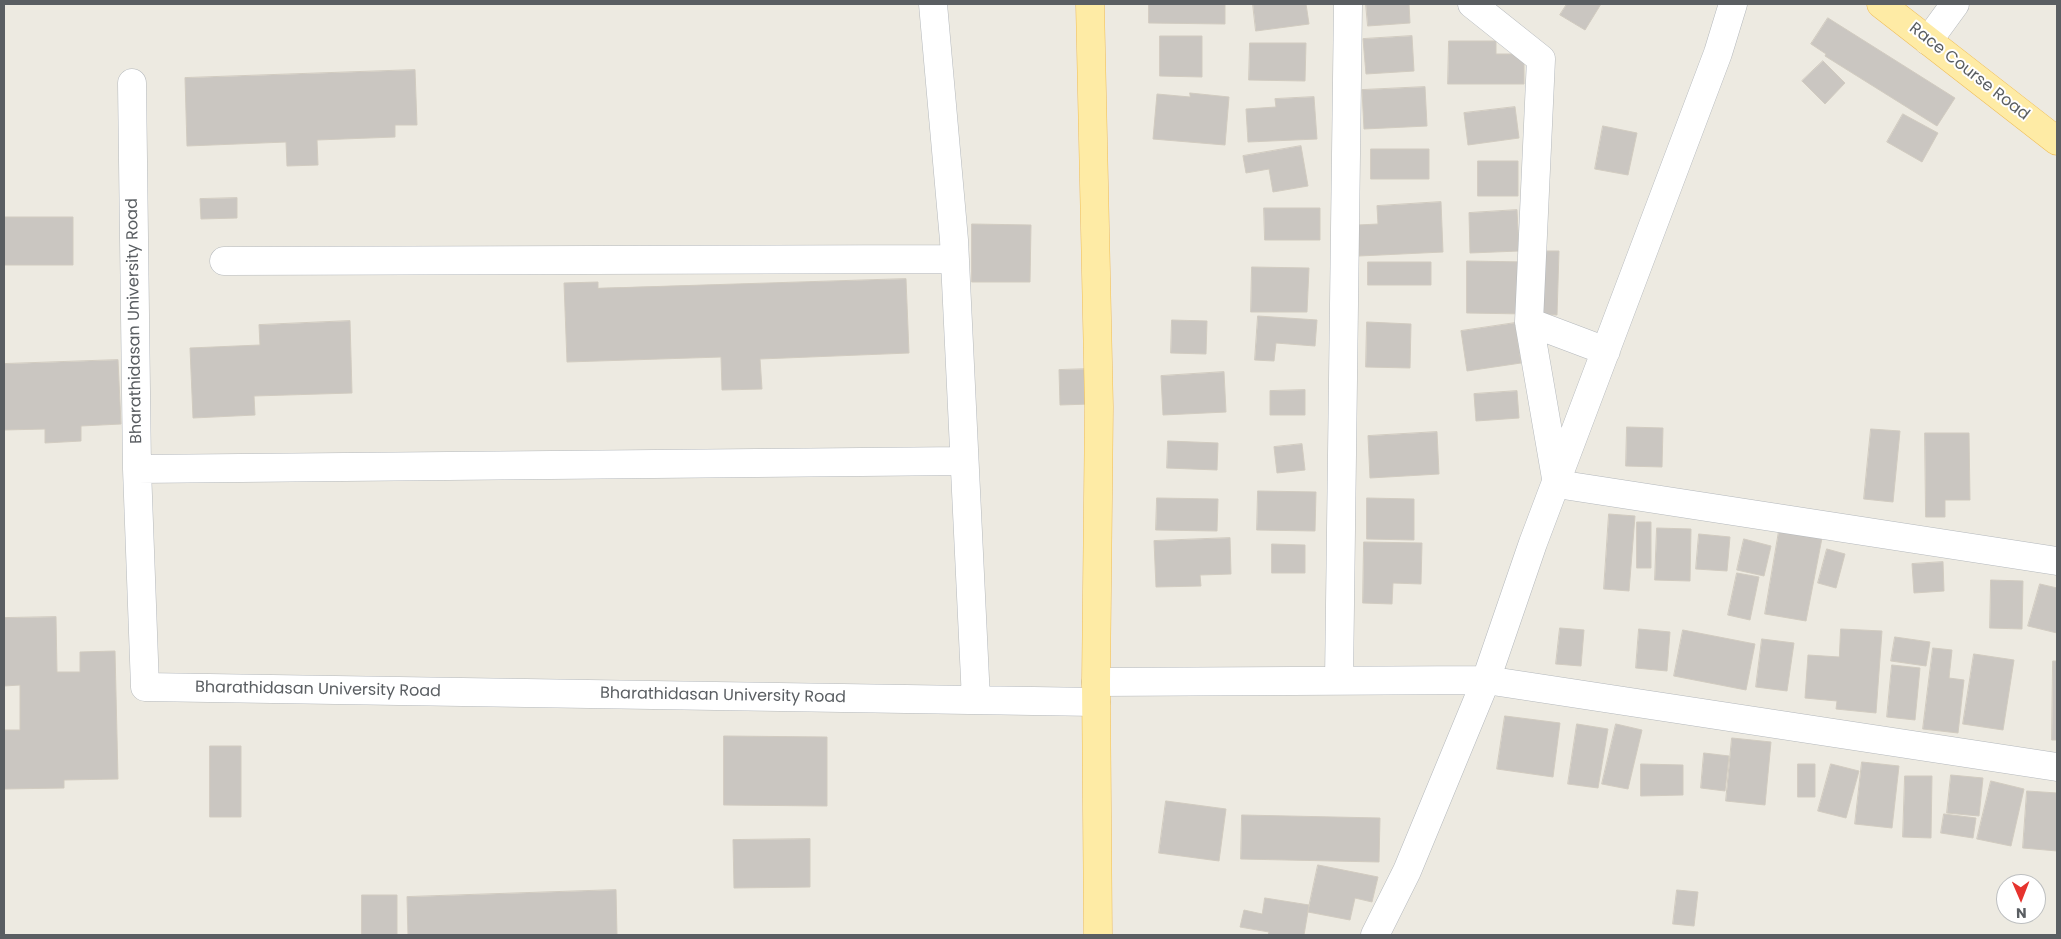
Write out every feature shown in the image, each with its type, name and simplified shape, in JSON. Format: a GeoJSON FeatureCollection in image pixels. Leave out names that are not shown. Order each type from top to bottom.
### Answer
{"type":"FeatureCollection","features":[{"type":"Feature","properties":{"kind":"main road"},"geometry":{"type":"LineString","coordinates":[[1090,4],[1099,407],[1096,692],[1098,935]]}},
{"type":"Feature","properties":{"kind":"main road","name":"Race Course Road"},"geometry":{"type":"LineString","coordinates":[[1882,4],[2057,141]]}},
{"type":"Feature","properties":{"kind":"street"},"geometry":{"type":"LineString","coordinates":[[933,4],[955,260],[976,700]]}},
{"type":"Feature","properties":{"kind":"street"},"geometry":{"type":"LineString","coordinates":[[1339,679],[1348,4]]}},
{"type":"Feature","properties":{"kind":"street"},"geometry":{"type":"LineString","coordinates":[[1472,4],[1541,59],[1529,322],[1557,484]]}},
{"type":"Feature","properties":{"kind":"street"},"geometry":{"type":"LineString","coordinates":[[1375,935],[1407,871],[1486,680],[1534,543],[1718,53],[1733,4]]}},
{"type":"Feature","properties":{"kind":"street"},"geometry":{"type":"LineString","coordinates":[[1928,41],[1955,4]]}},
{"type":"Feature","properties":{"kind":"street","name":"Bharathidasan University Road"},"geometry":{"type":"LineString","coordinates":[[132,83],[137,469],[145,687],[976,700],[1339,679],[1486,680],[2057,767]]}},
{"type":"Feature","properties":{"kind":"street"},"geometry":{"type":"LineString","coordinates":[[224,262],[955,260]]}},
{"type":"Feature","properties":{"kind":"street"},"geometry":{"type":"LineString","coordinates":[[1529,322],[1606,351]]}},
{"type":"Feature","properties":{"kind":"street"},"geometry":{"type":"LineString","coordinates":[[137,469],[964,461]]}},
{"type":"Feature","properties":{"kind":"street"},"geometry":{"type":"LineString","coordinates":[[1557,484],[2057,561]]}},
{"type":"Feature","properties":{"kind":"building"},"geometry":{"type":"Polygon","coordinates":[[[1149,4],[1225,4],[1225,24],[1149,23],[1149,4]]]}},
{"type":"Feature","properties":{"kind":"building"},"geometry":{"type":"Polygon","coordinates":[[[1253,4],[1306,4],[1309,24],[1256,31],[1253,4]]]}},
{"type":"Feature","properties":{"kind":"building"},"geometry":{"type":"Polygon","coordinates":[[[1366,4],[1409,4],[1410,23],[1368,26],[1366,4]]]}},
{"type":"Feature","properties":{"kind":"building"},"geometry":{"type":"Polygon","coordinates":[[[1567,4],[1601,4],[1585,30],[1560,15],[1567,4]]]}},
{"type":"Feature","properties":{"kind":"building"},"geometry":{"type":"Polygon","coordinates":[[[1828,18],[1955,98],[1937,126],[1825,56],[1826,54],[1811,44],[1828,18]]]}},
{"type":"Feature","properties":{"kind":"building"},"geometry":{"type":"Polygon","coordinates":[[[1160,36],[1202,36],[1202,77],[1160,76],[1160,36]]]}},
{"type":"Feature","properties":{"kind":"building"},"geometry":{"type":"Polygon","coordinates":[[[1412,36],[1414,71],[1366,74],[1363,39],[1412,36]]]}},
{"type":"Feature","properties":{"kind":"building"},"geometry":{"type":"Polygon","coordinates":[[[1449,41],[1496,41],[1496,54],[1524,54],[1524,84],[1448,84],[1449,41]]]}},
{"type":"Feature","properties":{"kind":"building"},"geometry":{"type":"Polygon","coordinates":[[[1250,43],[1306,43],[1305,81],[1249,80],[1250,43]]]}},
{"type":"Feature","properties":{"kind":"building"},"geometry":{"type":"Polygon","coordinates":[[[1823,61],[1845,83],[1825,104],[1802,81],[1823,61]]]}},
{"type":"Feature","properties":{"kind":"building"},"geometry":{"type":"Polygon","coordinates":[[[415,70],[417,125],[395,125],[395,137],[317,140],[318,165],[287,166],[286,142],[187,146],[185,78],[415,70]]]}},
{"type":"Feature","properties":{"kind":"building"},"geometry":{"type":"Polygon","coordinates":[[[1425,87],[1427,126],[1364,129],[1362,90],[1425,87]]]}},
{"type":"Feature","properties":{"kind":"building"},"geometry":{"type":"Polygon","coordinates":[[[1190,93],[1229,97],[1225,145],[1153,139],[1157,94],[1190,97],[1190,93]]]}},
{"type":"Feature","properties":{"kind":"building"},"geometry":{"type":"Polygon","coordinates":[[[1314,97],[1317,139],[1248,142],[1246,109],[1276,107],[1275,99],[1314,97]]]}},
{"type":"Feature","properties":{"kind":"building"},"geometry":{"type":"Polygon","coordinates":[[[1515,107],[1519,138],[1468,145],[1464,113],[1515,107]]]}},
{"type":"Feature","properties":{"kind":"building"},"geometry":{"type":"Polygon","coordinates":[[[1903,114],[1938,133],[1922,162],[1887,142],[1903,114]]]}},
{"type":"Feature","properties":{"kind":"building"},"geometry":{"type":"Polygon","coordinates":[[[1603,126],[1637,133],[1628,175],[1595,169],[1603,126]]]}},
{"type":"Feature","properties":{"kind":"building"},"geometry":{"type":"Polygon","coordinates":[[[1301,146],[1308,186],[1273,192],[1269,169],[1246,173],[1243,156],[1301,146]]]}},
{"type":"Feature","properties":{"kind":"building"},"geometry":{"type":"Polygon","coordinates":[[[1371,149],[1429,149],[1429,179],[1371,179],[1371,149]]]}},
{"type":"Feature","properties":{"kind":"building"},"geometry":{"type":"Polygon","coordinates":[[[1478,161],[1518,161],[1518,196],[1478,196],[1478,161]]]}},
{"type":"Feature","properties":{"kind":"building"},"geometry":{"type":"Polygon","coordinates":[[[237,198],[237,218],[201,219],[200,199],[237,198]]]}},
{"type":"Feature","properties":{"kind":"building"},"geometry":{"type":"Polygon","coordinates":[[[1441,202],[1443,252],[1359,256],[1358,225],[1378,224],[1377,206],[1441,202]]]}},
{"type":"Feature","properties":{"kind":"building"},"geometry":{"type":"Polygon","coordinates":[[[1264,208],[1320,208],[1320,240],[1265,240],[1264,208]]]}},
{"type":"Feature","properties":{"kind":"building"},"geometry":{"type":"Polygon","coordinates":[[[1517,210],[1519,251],[1470,253],[1469,213],[1517,210]]]}},
{"type":"Feature","properties":{"kind":"building"},"geometry":{"type":"Polygon","coordinates":[[[4,217],[73,217],[73,265],[4,265],[4,217]]]}},
{"type":"Feature","properties":{"kind":"building"},"geometry":{"type":"Polygon","coordinates":[[[972,224],[1031,225],[1030,282],[972,282],[972,224]]]}},
{"type":"Feature","properties":{"kind":"building"},"geometry":{"type":"Polygon","coordinates":[[[1538,251],[1559,251],[1557,315],[1536,314],[1538,251]]]}},
{"type":"Feature","properties":{"kind":"building"},"geometry":{"type":"Polygon","coordinates":[[[1467,261],[1526,262],[1525,314],[1467,313],[1467,261]]]}},
{"type":"Feature","properties":{"kind":"building"},"geometry":{"type":"Polygon","coordinates":[[[1368,262],[1431,262],[1431,285],[1368,285],[1368,262]]]}},
{"type":"Feature","properties":{"kind":"building"},"geometry":{"type":"Polygon","coordinates":[[[1252,267],[1309,268],[1307,312],[1251,312],[1252,267]]]}},
{"type":"Feature","properties":{"kind":"building"},"geometry":{"type":"Polygon","coordinates":[[[906,279],[909,353],[760,359],[762,389],[722,390],[721,357],[567,362],[564,283],[598,282],[598,288],[906,279]]]}},
{"type":"Feature","properties":{"kind":"building"},"geometry":{"type":"Polygon","coordinates":[[[1258,316],[1317,320],[1315,346],[1276,343],[1274,361],[1255,360],[1258,316]]]}},
{"type":"Feature","properties":{"kind":"building"},"geometry":{"type":"Polygon","coordinates":[[[1172,320],[1207,321],[1206,354],[1171,353],[1172,320]]]}},
{"type":"Feature","properties":{"kind":"building"},"geometry":{"type":"Polygon","coordinates":[[[350,321],[352,393],[254,396],[255,415],[193,418],[190,348],[260,345],[259,325],[350,321]]]}},
{"type":"Feature","properties":{"kind":"building"},"geometry":{"type":"Polygon","coordinates":[[[1367,322],[1411,324],[1410,368],[1366,367],[1367,322]]]}},
{"type":"Feature","properties":{"kind":"building"},"geometry":{"type":"Polygon","coordinates":[[[1515,323],[1521,363],[1467,371],[1461,331],[1515,323]]]}},
{"type":"Feature","properties":{"kind":"building"},"geometry":{"type":"Polygon","coordinates":[[[118,360],[121,424],[81,426],[81,441],[45,443],[45,429],[4,430],[4,364],[118,360]]]}},
{"type":"Feature","properties":{"kind":"building"},"geometry":{"type":"Polygon","coordinates":[[[1089,369],[1090,404],[1060,405],[1059,370],[1089,369]]]}},
{"type":"Feature","properties":{"kind":"building"},"geometry":{"type":"Polygon","coordinates":[[[1224,372],[1226,412],[1163,415],[1161,376],[1224,372]]]}},
{"type":"Feature","properties":{"kind":"building"},"geometry":{"type":"Polygon","coordinates":[[[1305,390],[1305,415],[1270,415],[1270,391],[1305,390]]]}},
{"type":"Feature","properties":{"kind":"building"},"geometry":{"type":"Polygon","coordinates":[[[1517,391],[1519,418],[1476,421],[1474,394],[1517,391]]]}},
{"type":"Feature","properties":{"kind":"building"},"geometry":{"type":"Polygon","coordinates":[[[1627,427],[1663,428],[1662,467],[1626,466],[1627,427]]]}},
{"type":"Feature","properties":{"kind":"building"},"geometry":{"type":"Polygon","coordinates":[[[1871,429],[1900,431],[1893,502],[1864,499],[1871,429]]]}},
{"type":"Feature","properties":{"kind":"building"},"geometry":{"type":"Polygon","coordinates":[[[1437,432],[1439,474],[1370,478],[1368,436],[1437,432]]]}},
{"type":"Feature","properties":{"kind":"building"},"geometry":{"type":"Polygon","coordinates":[[[1925,433],[1969,433],[1970,500],[1945,500],[1945,517],[1926,517],[1925,433]]]}},
{"type":"Feature","properties":{"kind":"building"},"geometry":{"type":"Polygon","coordinates":[[[1168,441],[1218,443],[1217,470],[1167,468],[1168,441]]]}},
{"type":"Feature","properties":{"kind":"building"},"geometry":{"type":"Polygon","coordinates":[[[1302,444],[1305,470],[1277,473],[1274,447],[1302,444]]]}},
{"type":"Feature","properties":{"kind":"building"},"geometry":{"type":"Polygon","coordinates":[[[1258,491],[1316,492],[1315,531],[1257,530],[1258,491]]]}},
{"type":"Feature","properties":{"kind":"building"},"geometry":{"type":"Polygon","coordinates":[[[1157,498],[1218,499],[1217,531],[1156,530],[1157,498]]]}},
{"type":"Feature","properties":{"kind":"building"},"geometry":{"type":"Polygon","coordinates":[[[1367,498],[1414,499],[1414,540],[1367,539],[1367,498]]]}},
{"type":"Feature","properties":{"kind":"building"},"geometry":{"type":"Polygon","coordinates":[[[1609,514],[1635,516],[1629,591],[1604,589],[1609,514]]]}},
{"type":"Feature","properties":{"kind":"building"},"geometry":{"type":"Polygon","coordinates":[[[1637,522],[1651,522],[1651,568],[1637,568],[1637,522]]]}},
{"type":"Feature","properties":{"kind":"building"},"geometry":{"type":"Polygon","coordinates":[[[1657,528],[1691,529],[1690,581],[1655,580],[1657,528]]]}},
{"type":"Feature","properties":{"kind":"building"},"geometry":{"type":"Polygon","coordinates":[[[1779,531],[1822,538],[1806,621],[1765,614],[1779,531]]]}},
{"type":"Feature","properties":{"kind":"building"},"geometry":{"type":"Polygon","coordinates":[[[1699,534],[1730,537],[1727,571],[1696,569],[1699,534]]]}},
{"type":"Feature","properties":{"kind":"building"},"geometry":{"type":"Polygon","coordinates":[[[1230,538],[1231,574],[1200,575],[1201,586],[1156,587],[1154,541],[1230,538]]]}},
{"type":"Feature","properties":{"kind":"building"},"geometry":{"type":"Polygon","coordinates":[[[1744,539],[1771,546],[1764,576],[1737,570],[1744,539]]]}},
{"type":"Feature","properties":{"kind":"building"},"geometry":{"type":"Polygon","coordinates":[[[1364,542],[1422,543],[1421,584],[1393,583],[1392,604],[1363,603],[1364,542]]]}},
{"type":"Feature","properties":{"kind":"building"},"geometry":{"type":"Polygon","coordinates":[[[1272,544],[1305,545],[1305,573],[1272,573],[1272,544]]]}},
{"type":"Feature","properties":{"kind":"building"},"geometry":{"type":"Polygon","coordinates":[[[1827,549],[1845,554],[1836,588],[1818,583],[1827,549]]]}},
{"type":"Feature","properties":{"kind":"building"},"geometry":{"type":"Polygon","coordinates":[[[1943,562],[1944,591],[1914,593],[1912,564],[1943,562]]]}},
{"type":"Feature","properties":{"kind":"building"},"geometry":{"type":"Polygon","coordinates":[[[1737,573],[1759,577],[1750,620],[1728,615],[1737,573]]]}},
{"type":"Feature","properties":{"kind":"building"},"geometry":{"type":"Polygon","coordinates":[[[1991,580],[2023,581],[2022,629],[1990,628],[1991,580]]]}},
{"type":"Feature","properties":{"kind":"building"},"geometry":{"type":"Polygon","coordinates":[[[2040,584],[2057,588],[2057,633],[2028,626],[2040,584]]]}},
{"type":"Feature","properties":{"kind":"building"},"geometry":{"type":"Polygon","coordinates":[[[56,617],[57,672],[80,672],[80,652],[115,651],[118,779],[64,780],[64,788],[4,789],[4,730],[20,730],[20,685],[4,686],[4,618],[56,617]]]}},
{"type":"Feature","properties":{"kind":"building"},"geometry":{"type":"Polygon","coordinates":[[[1560,628],[1584,630],[1581,666],[1556,664],[1560,628]]]}},
{"type":"Feature","properties":{"kind":"building"},"geometry":{"type":"Polygon","coordinates":[[[1639,629],[1670,632],[1667,671],[1636,668],[1639,629]]]}},
{"type":"Feature","properties":{"kind":"building"},"geometry":{"type":"Polygon","coordinates":[[[1841,629],[1882,631],[1876,713],[1836,709],[1837,701],[1805,698],[1808,655],[1839,657],[1841,629]]]}},
{"type":"Feature","properties":{"kind":"building"},"geometry":{"type":"Polygon","coordinates":[[[1683,630],[1755,644],[1746,690],[1674,676],[1683,630]]]}},
{"type":"Feature","properties":{"kind":"building"},"geometry":{"type":"Polygon","coordinates":[[[1895,637],[1930,642],[1926,666],[1891,661],[1895,637]]]}},
{"type":"Feature","properties":{"kind":"building"},"geometry":{"type":"Polygon","coordinates":[[[1762,639],[1794,643],[1787,691],[1756,687],[1762,639]]]}},
{"type":"Feature","properties":{"kind":"building"},"geometry":{"type":"Polygon","coordinates":[[[1933,648],[1952,650],[1949,678],[1964,680],[1958,733],[1923,729],[1933,648]]]}},
{"type":"Feature","properties":{"kind":"building"},"geometry":{"type":"Polygon","coordinates":[[[1974,654],[2014,660],[2003,730],[1963,724],[1974,654]]]}},
{"type":"Feature","properties":{"kind":"building"},"geometry":{"type":"Polygon","coordinates":[[[2053,661],[2057,661],[2057,740],[2052,740],[2053,661]]]}},
{"type":"Feature","properties":{"kind":"building"},"geometry":{"type":"Polygon","coordinates":[[[1892,665],[1920,668],[1915,720],[1887,717],[1892,665]]]}},
{"type":"Feature","properties":{"kind":"building"},"geometry":{"type":"Polygon","coordinates":[[[1505,716],[1560,723],[1553,777],[1497,769],[1505,716]]]}},
{"type":"Feature","properties":{"kind":"building"},"geometry":{"type":"Polygon","coordinates":[[[1577,724],[1608,729],[1598,788],[1568,784],[1577,724]]]}},
{"type":"Feature","properties":{"kind":"building"},"geometry":{"type":"Polygon","coordinates":[[[1616,724],[1642,730],[1628,789],[1602,784],[1616,724]]]}},
{"type":"Feature","properties":{"kind":"building"},"geometry":{"type":"Polygon","coordinates":[[[724,736],[827,737],[827,806],[724,805],[724,736]]]}},
{"type":"Feature","properties":{"kind":"building"},"geometry":{"type":"Polygon","coordinates":[[[1732,738],[1771,742],[1765,805],[1726,801],[1732,738]]]}},
{"type":"Feature","properties":{"kind":"building"},"geometry":{"type":"Polygon","coordinates":[[[210,746],[241,746],[241,817],[210,817],[210,746]]]}},
{"type":"Feature","properties":{"kind":"building"},"geometry":{"type":"Polygon","coordinates":[[[1704,753],[1729,756],[1725,791],[1701,788],[1704,753]]]}},
{"type":"Feature","properties":{"kind":"building"},"geometry":{"type":"Polygon","coordinates":[[[1862,762],[1899,766],[1892,828],[1855,824],[1862,762]]]}},
{"type":"Feature","properties":{"kind":"building"},"geometry":{"type":"Polygon","coordinates":[[[1641,764],[1683,765],[1683,795],[1641,796],[1641,764]]]}},
{"type":"Feature","properties":{"kind":"building"},"geometry":{"type":"Polygon","coordinates":[[[1798,764],[1815,764],[1815,797],[1798,797],[1798,764]]]}},
{"type":"Feature","properties":{"kind":"building"},"geometry":{"type":"Polygon","coordinates":[[[1831,764],[1859,771],[1846,818],[1818,811],[1831,764]]]}},
{"type":"Feature","properties":{"kind":"building"},"geometry":{"type":"Polygon","coordinates":[[[1951,775],[1983,778],[1979,816],[1947,813],[1951,775]]]}},
{"type":"Feature","properties":{"kind":"building"},"geometry":{"type":"Polygon","coordinates":[[[1905,776],[1932,776],[1931,838],[1903,837],[1905,776]]]}},
{"type":"Feature","properties":{"kind":"building"},"geometry":{"type":"Polygon","coordinates":[[[1991,781],[2024,789],[2011,846],[1977,839],[1991,781]]]}},
{"type":"Feature","properties":{"kind":"building"},"geometry":{"type":"Polygon","coordinates":[[[2027,791],[2057,793],[2057,851],[2023,848],[2027,791]]]}},
{"type":"Feature","properties":{"kind":"building"},"geometry":{"type":"Polygon","coordinates":[[[1166,801],[1226,809],[1219,861],[1159,853],[1166,801]]]}},
{"type":"Feature","properties":{"kind":"building"},"geometry":{"type":"Polygon","coordinates":[[[1944,814],[1976,818],[1973,838],[1941,833],[1944,814]]]}},
{"type":"Feature","properties":{"kind":"building"},"geometry":{"type":"Polygon","coordinates":[[[1242,815],[1380,818],[1379,862],[1241,859],[1242,815]]]}},
{"type":"Feature","properties":{"kind":"building"},"geometry":{"type":"Polygon","coordinates":[[[810,839],[810,887],[734,888],[733,840],[810,839]]]}},
{"type":"Feature","properties":{"kind":"building"},"geometry":{"type":"Polygon","coordinates":[[[1318,865],[1378,877],[1372,902],[1355,898],[1350,920],[1308,912],[1318,865]]]}},
{"type":"Feature","properties":{"kind":"building"},"geometry":{"type":"Polygon","coordinates":[[[616,890],[617,935],[408,935],[407,897],[616,890]]]}},
{"type":"Feature","properties":{"kind":"building"},"geometry":{"type":"Polygon","coordinates":[[[1677,890],[1698,892],[1694,926],[1673,924],[1677,890]]]}},
{"type":"Feature","properties":{"kind":"building"},"geometry":{"type":"Polygon","coordinates":[[[362,895],[397,895],[397,935],[362,935],[362,895]]]}},
{"type":"Feature","properties":{"kind":"building"},"geometry":{"type":"Polygon","coordinates":[[[1265,898],[1309,905],[1304,935],[1268,935],[1269,932],[1240,927],[1244,910],[1262,914],[1265,898]]]}}]}
